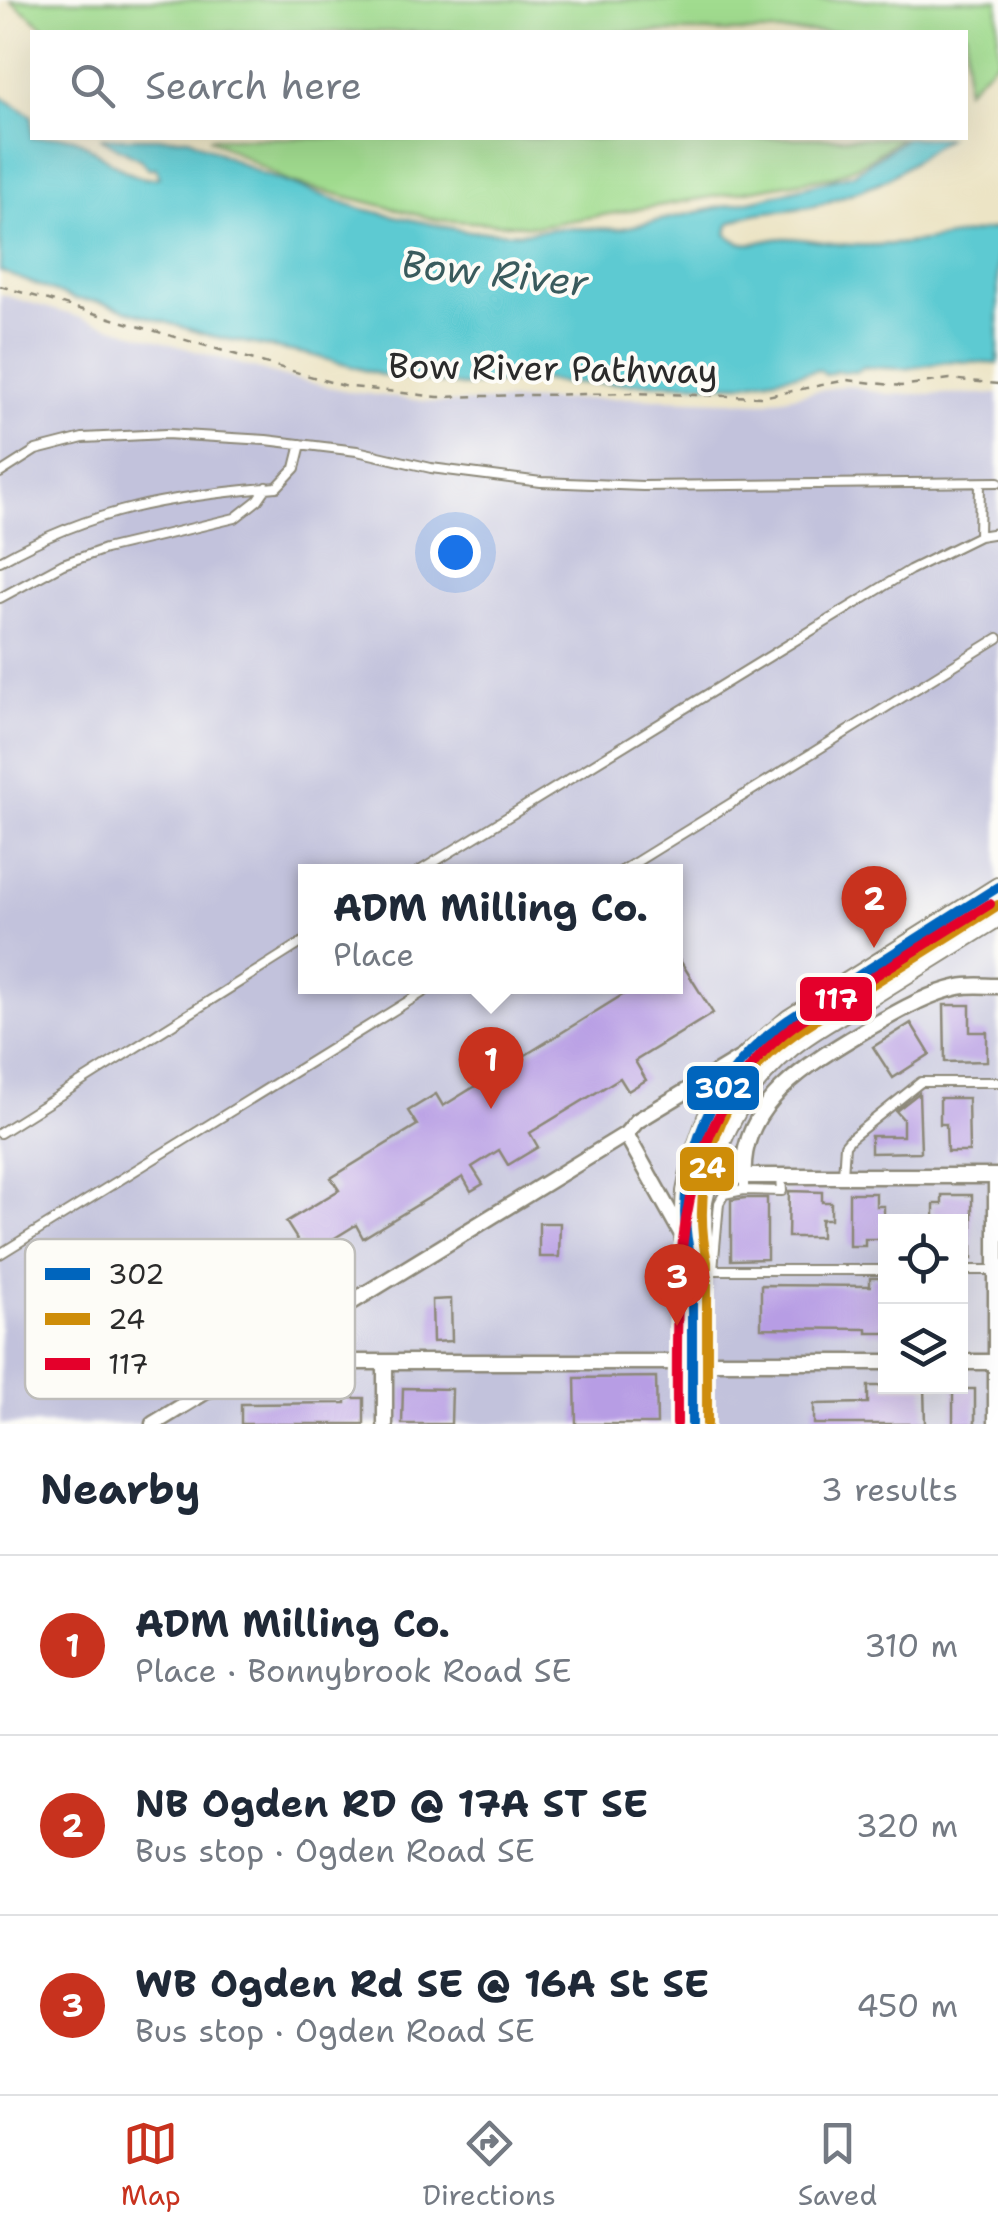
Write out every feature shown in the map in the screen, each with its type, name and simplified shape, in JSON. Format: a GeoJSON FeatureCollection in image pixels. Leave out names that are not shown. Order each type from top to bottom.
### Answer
{"type":"FeatureCollection","features":[{"type":"Feature","properties":{"kind":"street"},"geometry":{"type":"LineString","coordinates":[[355,1300],[626,1134],[638,1121],[748,1054],[789,1019],[998,887]]}},
{"type":"Feature","properties":{"kind":"street"},"geometry":{"type":"LineString","coordinates":[[692,1424],[692,1266],[706,1181],[735,1111],[787,1050],[998,918]]}},
{"type":"Feature","properties":{"kind":"street"},"geometry":{"type":"LineString","coordinates":[[744,1183],[743,1156],[748,1138],[776,1094],[800,1070],[929,996],[962,986],[998,986]]}},
{"type":"Feature","properties":{"kind":"street"},"geometry":{"type":"LineString","coordinates":[[684,1239],[686,1192],[706,1118],[748,1054]]}},
{"type":"Feature","properties":{"kind":"street"},"geometry":{"type":"LineString","coordinates":[[626,1134],[684,1239],[692,1266]]}},
{"type":"Feature","properties":{"kind":"street"},"geometry":{"type":"LineString","coordinates":[[706,1181],[744,1183],[781,1176],[997,1176],[996,1424]]}},
{"type":"Feature","properties":{"kind":"street"},"geometry":{"type":"LineString","coordinates":[[355,1363],[878,1362]]}},
{"type":"Feature","properties":{"kind":"street"},"geometry":{"type":"LineString","coordinates":[[968,1362],[997,1362]]}},
{"type":"Feature","properties":{"kind":"street"},"geometry":{"type":"LineString","coordinates":[[385,1363],[385,1424]]}},
{"type":"Feature","properties":{"kind":"street"},"geometry":{"type":"LineString","coordinates":[[153,1424],[193,1399]]}},
{"type":"Feature","properties":{"kind":"lane"},"geometry":{"type":"LineString","coordinates":[[0,473],[36,450],[83,438],[166,434],[357,451],[474,475],[541,482],[643,486],[998,482]]}},
{"type":"Feature","properties":{"kind":"lane"},"geometry":{"type":"LineString","coordinates":[[0,561],[59,531],[118,509],[207,492],[277,486],[295,468],[301,444]]}},
{"type":"Feature","properties":{"kind":"lane"},"geometry":{"type":"LineString","coordinates":[[979,536],[980,483]]}},
{"type":"Feature","properties":{"kind":"lane"},"geometry":{"type":"LineString","coordinates":[[0,598],[63,564],[105,549],[235,518],[267,488]]}},
{"type":"Feature","properties":{"kind":"lane"},"geometry":{"type":"LineString","coordinates":[[431,864],[910,570],[979,536],[998,532]]}},
{"type":"Feature","properties":{"kind":"lane"},"geometry":{"type":"LineString","coordinates":[[633,864],[998,638]]}},
{"type":"Feature","properties":{"kind":"lane"},"geometry":{"type":"LineString","coordinates":[[0,1133],[298,945]]}},
{"type":"Feature","properties":{"kind":"lane"},"geometry":{"type":"LineString","coordinates":[[0,1254],[420,994]]}},
{"type":"Feature","properties":{"kind":"lane"},"geometry":{"type":"LineString","coordinates":[[843,1176],[845,1145],[850,1138],[921,1082],[998,1082]]}},
{"type":"Feature","properties":{"kind":"lane"},"geometry":{"type":"LineString","coordinates":[[713,1270],[721,1197],[744,1183]]}},
{"type":"Feature","properties":{"kind":"lane"},"geometry":{"type":"LineString","coordinates":[[692,1266],[713,1270],[878,1270]]}},
{"type":"Feature","properties":{"kind":"lane"},"geometry":{"type":"LineString","coordinates":[[968,1270],[997,1270]]}},
{"type":"Feature","properties":{"kind":"path","name":"Bow River Pathway"},"geometry":{"type":"LineString","coordinates":[[0,286],[344,386],[425,396],[632,393],[762,397],[848,380],[900,386],[950,379],[998,384]]}},
{"type":"Feature","properties":{"kind":"shaded area"},"geometry":{"type":"Polygon","coordinates":[[[0,294],[284,377],[352,392],[438,403],[628,398],[763,402],[847,385],[886,394],[998,394],[998,1424],[0,1424],[0,294]]]}},
{"type":"Feature","properties":{"kind":"green space"},"geometry":{"type":"Polygon","coordinates":[[[10,0],[998,0],[998,59],[968,88],[968,30],[48,30],[10,0]]]}},
{"type":"Feature","properties":{"kind":"green space"},"geometry":{"type":"Polygon","coordinates":[[[213,140],[898,140],[835,176],[538,226],[438,220],[289,182],[213,140]]]}},
{"type":"Feature","properties":{"kind":"water","name":"Bow River"},"geometry":{"type":"Polygon","coordinates":[[[0,96],[30,115],[30,140],[77,140],[137,176],[159,177],[156,168],[148,168],[141,160],[104,140],[193,140],[260,173],[362,209],[465,231],[619,229],[853,174],[903,140],[944,140],[882,181],[825,203],[740,218],[729,224],[727,234],[748,244],[785,238],[872,245],[926,241],[998,228],[998,364],[953,361],[905,369],[864,367],[855,372],[826,375],[819,370],[741,384],[562,383],[540,379],[464,386],[381,375],[311,355],[211,336],[100,302],[74,299],[0,271],[0,96]]]}},
{"type":"Feature","properties":{"kind":"building"},"geometry":{"type":"Polygon","coordinates":[[[683,965],[713,1013],[635,1061],[646,1080],[628,1091],[620,1078],[530,1133],[538,1147],[508,1165],[499,1150],[472,1167],[483,1184],[471,1191],[463,1177],[363,1238],[356,1225],[333,1239],[297,1239],[286,1222],[339,1190],[331,1178],[417,1125],[408,1111],[436,1094],[443,1106],[624,994],[683,994],[683,965]]]}},
{"type":"Feature","properties":{"kind":"building"},"geometry":{"type":"Polygon","coordinates":[[[944,1005],[970,1005],[970,1032],[987,1032],[987,1061],[945,1062],[944,1005]]]}},
{"type":"Feature","properties":{"kind":"building"},"geometry":{"type":"Polygon","coordinates":[[[911,1023],[930,1054],[893,1078],[873,1047],[911,1023]]]}},
{"type":"Feature","properties":{"kind":"building"},"geometry":{"type":"Polygon","coordinates":[[[919,1093],[921,1152],[871,1153],[871,1136],[903,1136],[903,1119],[896,1111],[919,1093]]]}},
{"type":"Feature","properties":{"kind":"building"},"geometry":{"type":"Polygon","coordinates":[[[940,1098],[968,1098],[969,1152],[947,1152],[946,1124],[940,1124],[940,1098]]]}},
{"type":"Feature","properties":{"kind":"building"},"geometry":{"type":"Polygon","coordinates":[[[789,1191],[822,1192],[822,1202],[831,1202],[831,1219],[821,1219],[821,1237],[788,1237],[789,1191]]]}},
{"type":"Feature","properties":{"kind":"building"},"geometry":{"type":"Polygon","coordinates":[[[849,1193],[876,1193],[876,1206],[884,1206],[884,1214],[878,1214],[878,1239],[865,1239],[865,1246],[849,1246],[849,1193]]]}},
{"type":"Feature","properties":{"kind":"building"},"geometry":{"type":"Polygon","coordinates":[[[942,1195],[972,1195],[972,1259],[968,1259],[968,1214],[934,1214],[934,1204],[942,1204],[942,1195]]]}},
{"type":"Feature","properties":{"kind":"building"},"geometry":{"type":"Polygon","coordinates":[[[767,1198],[767,1259],[731,1260],[731,1200],[767,1198]]]}},
{"type":"Feature","properties":{"kind":"building"},"geometry":{"type":"Polygon","coordinates":[[[539,1223],[560,1223],[559,1257],[539,1257],[539,1223]]]}},
{"type":"Feature","properties":{"kind":"building"},"geometry":{"type":"Polygon","coordinates":[[[870,1278],[878,1278],[878,1333],[867,1333],[867,1329],[761,1328],[761,1285],[870,1286],[870,1278]]]}},
{"type":"Feature","properties":{"kind":"building"},"geometry":{"type":"Polygon","coordinates":[[[451,1299],[452,1341],[433,1342],[432,1300],[451,1299]]]}},
{"type":"Feature","properties":{"kind":"building"},"geometry":{"type":"Polygon","coordinates":[[[656,1377],[657,1424],[576,1424],[575,1378],[656,1377]]]}},
{"type":"Feature","properties":{"kind":"building"},"geometry":{"type":"Polygon","coordinates":[[[868,1386],[878,1386],[878,1394],[924,1394],[925,1424],[814,1424],[814,1404],[868,1403],[868,1386]]]}},
{"type":"Feature","properties":{"kind":"building"},"geometry":{"type":"Polygon","coordinates":[[[403,1388],[452,1389],[451,1424],[402,1424],[403,1388]]]}},
{"type":"Feature","properties":{"kind":"building"},"geometry":{"type":"Polygon","coordinates":[[[968,1389],[975,1389],[975,1424],[953,1424],[953,1394],[968,1394],[968,1389]]]}},
{"type":"Feature","properties":{"kind":"building"},"geometry":{"type":"Polygon","coordinates":[[[364,1398],[364,1424],[241,1424],[241,1404],[346,1403],[346,1399],[364,1398]]]}},
{"type":"Feature","properties":{"kind":"transit line","name":"302"},"geometry":{"type":"LineString","coordinates":[[692,1424],[692,1262],[685,1206],[695,1149],[718,1096],[751,1051],[784,1023],[998,887]]}},
{"type":"Feature","properties":{"kind":"transit line","name":"117"},"geometry":{"type":"LineString","coordinates":[[677,1424],[680,1266],[699,1164],[718,1117],[745,1073],[783,1034],[990,904]]}},
{"type":"Feature","properties":{"kind":"transit line","name":"24"},"geometry":{"type":"LineString","coordinates":[[707,1424],[707,1262],[702,1205],[712,1148],[735,1096],[772,1052],[795,1034],[998,905]]}},
{"type":"Feature","properties":{"kind":"place","name":"NB Ogden RD @ 17A ST SE"},"geometry":{"type":"Point","coordinates":[874,948]}},
{"type":"Feature","properties":{"kind":"place","name":"ADM Milling Co."},"geometry":{"type":"Point","coordinates":[491,1109]}},
{"type":"Feature","properties":{"kind":"place","name":"WB Ogden Rd SE @ 16A St SE"},"geometry":{"type":"Point","coordinates":[677,1326]}}]}
